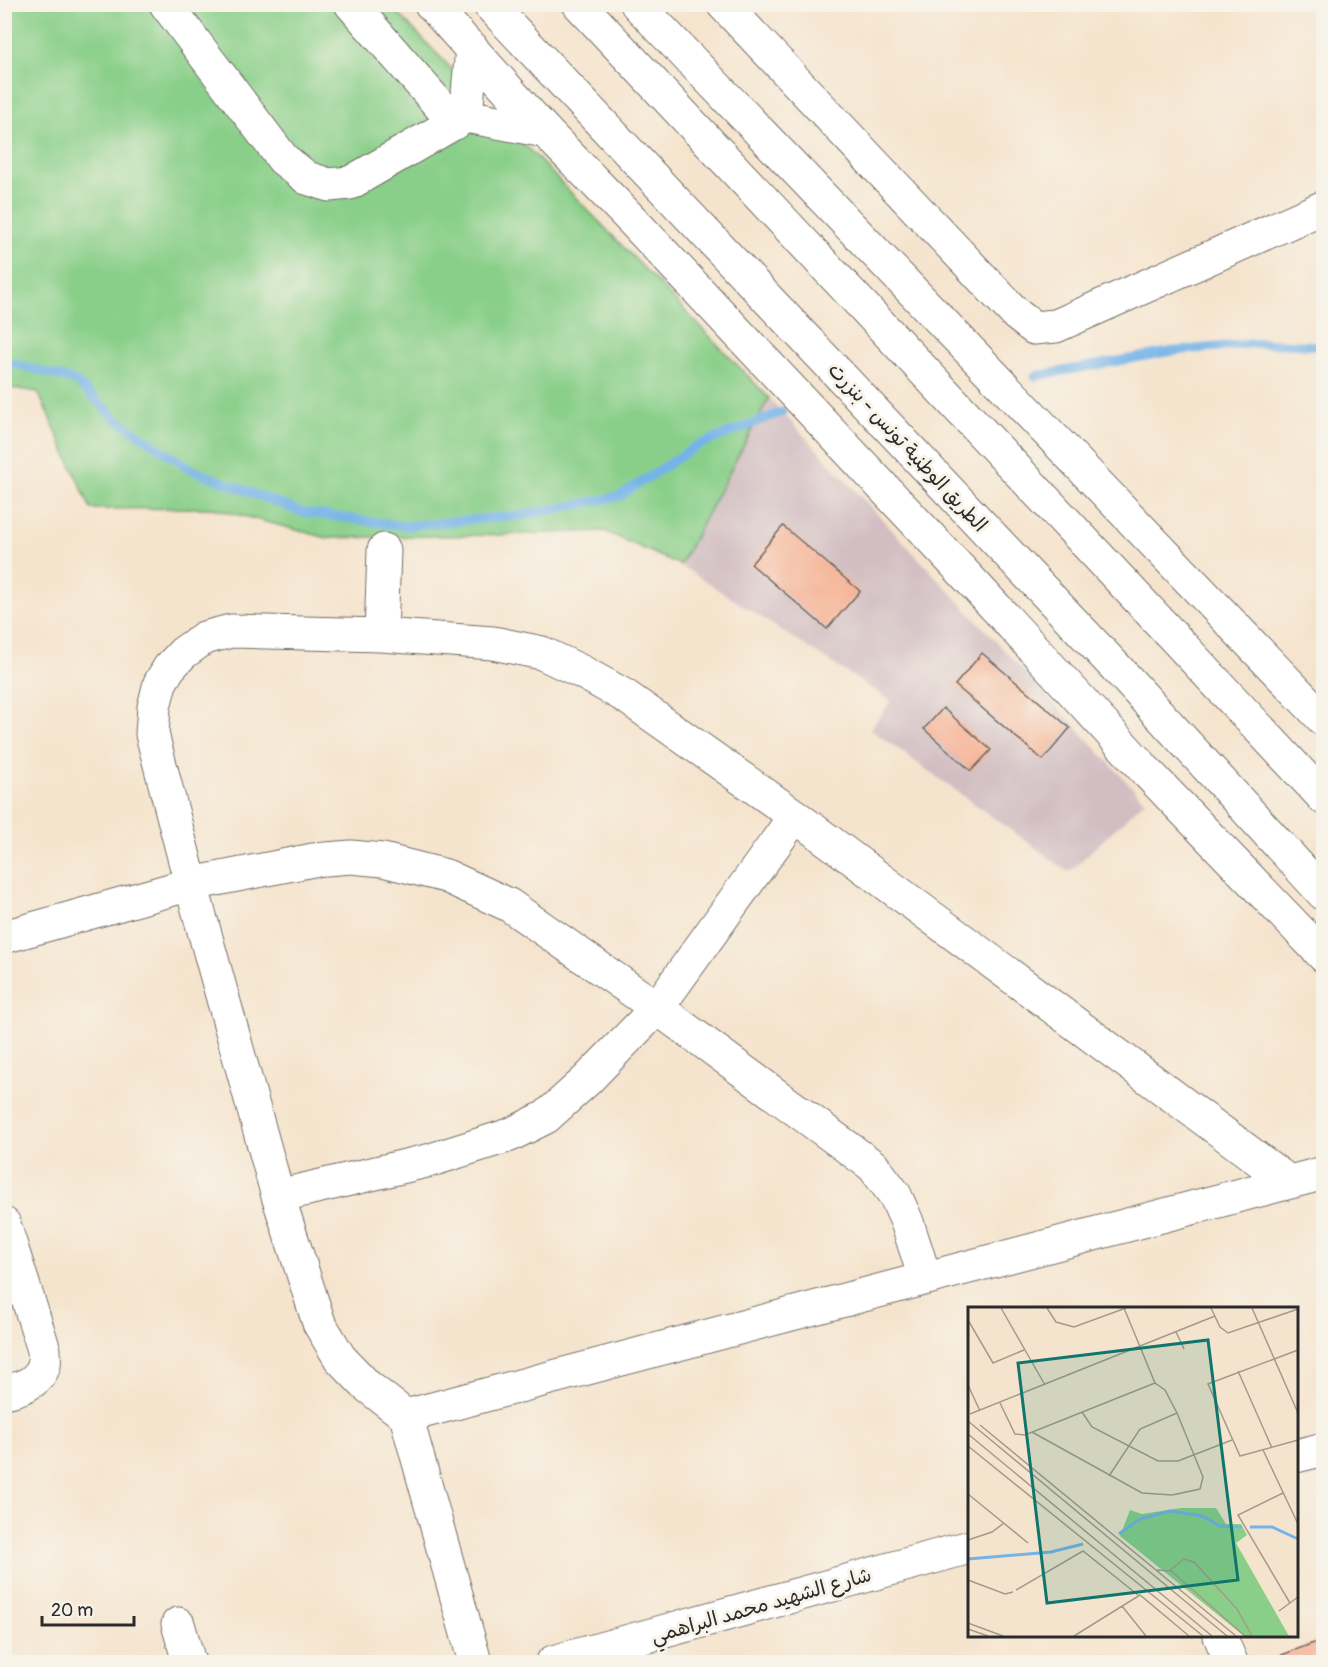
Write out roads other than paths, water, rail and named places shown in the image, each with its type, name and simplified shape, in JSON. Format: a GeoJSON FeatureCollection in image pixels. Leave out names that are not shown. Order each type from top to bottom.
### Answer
{"type":"FeatureCollection","features":[{"type":"Feature","properties":{"kind":"main road"},"geometry":{"type":"LineString","coordinates":[[166,4],[283,159],[307,178],[328,185],[350,183],[460,119],[545,130]]}},
{"type":"Feature","properties":{"kind":"main road"},"geometry":{"type":"LineString","coordinates":[[351,4],[460,119]]}},
{"type":"Feature","properties":{"kind":"main road"},"geometry":{"type":"LineString","coordinates":[[431,4],[545,130],[975,585],[1145,770],[1323,956]]}},
{"type":"Feature","properties":{"kind":"main road","name":"الطريق الوطنية تونس - بنزرت"},"geometry":{"type":"LineString","coordinates":[[489,4],[1125,677],[1323,894]]}},
{"type":"Feature","properties":{"kind":"main road"},"geometry":{"type":"LineString","coordinates":[[579,4],[1323,798]]}},
{"type":"Feature","properties":{"kind":"main road"},"geometry":{"type":"LineString","coordinates":[[637,4],[1323,720]]}},
{"type":"Feature","properties":{"kind":"main road"},"geometry":{"type":"LineString","coordinates":[[723,4],[1017,315],[1034,328],[1056,326],[1323,207]]}},
{"type":"Feature","properties":{"kind":"main road"},"geometry":{"type":"LineString","coordinates":[[460,119],[472,48]]}},
{"type":"Feature","properties":{"kind":"main road"},"geometry":{"type":"LineString","coordinates":[[381,635],[384,550]]}},
{"type":"Feature","properties":{"kind":"main road"},"geometry":{"type":"LineString","coordinates":[[475,1662],[406,1416],[366,1386],[340,1358],[320,1323],[278,1196],[191,884],[152,734],[154,707],[160,683],[169,668],[183,653],[204,638],[231,630],[381,635],[493,643],[542,653],[582,672],[625,696],[795,816],[1289,1182]]}},
{"type":"Feature","properties":{"kind":"main road"},"geometry":{"type":"LineString","coordinates":[[278,1196],[431,1161],[510,1135],[546,1117],[587,1080],[657,1008],[795,816]]}},
{"type":"Feature","properties":{"kind":"main road"},"geometry":{"type":"LineString","coordinates":[[4,937],[191,884],[313,860],[351,857],[383,860],[446,876],[509,905],[657,1008],[873,1166],[896,1195],[925,1278]]}},
{"type":"Feature","properties":{"kind":"main road"},"geometry":{"type":"LineString","coordinates":[[406,1416],[1323,1173]]}},
{"type":"Feature","properties":{"kind":"main road"},"geometry":{"type":"LineString","coordinates":[[4,1224],[44,1350],[44,1366],[35,1380],[17,1389],[4,1392]]}},
{"type":"Feature","properties":{"kind":"main road"},"geometry":{"type":"LineString","coordinates":[[1298,1455],[1323,1449]]}},
{"type":"Feature","properties":{"kind":"main road","name":"شارع الشهيد محمد البراهمي"},"geometry":{"type":"LineString","coordinates":[[554,1662],[968,1547]]}},
{"type":"Feature","properties":{"kind":"main road"},"geometry":{"type":"LineString","coordinates":[[178,1624],[189,1662]]}},
{"type":"Feature","properties":{"kind":"main road"},"geometry":{"type":"LineString","coordinates":[[1221,1637],[1231,1662]]}},
{"type":"Feature","properties":{"kind":"waterway"},"geometry":{"type":"LineString","coordinates":[[1035,376],[1174,351],[1259,343],[1324,346]]}},
{"type":"Feature","properties":{"kind":"waterway"},"geometry":{"type":"LineString","coordinates":[[4,363],[17,364],[75,381],[118,420],[190,469],[301,512],[405,526],[524,515],[620,496],[696,446],[782,412]]}}]}
